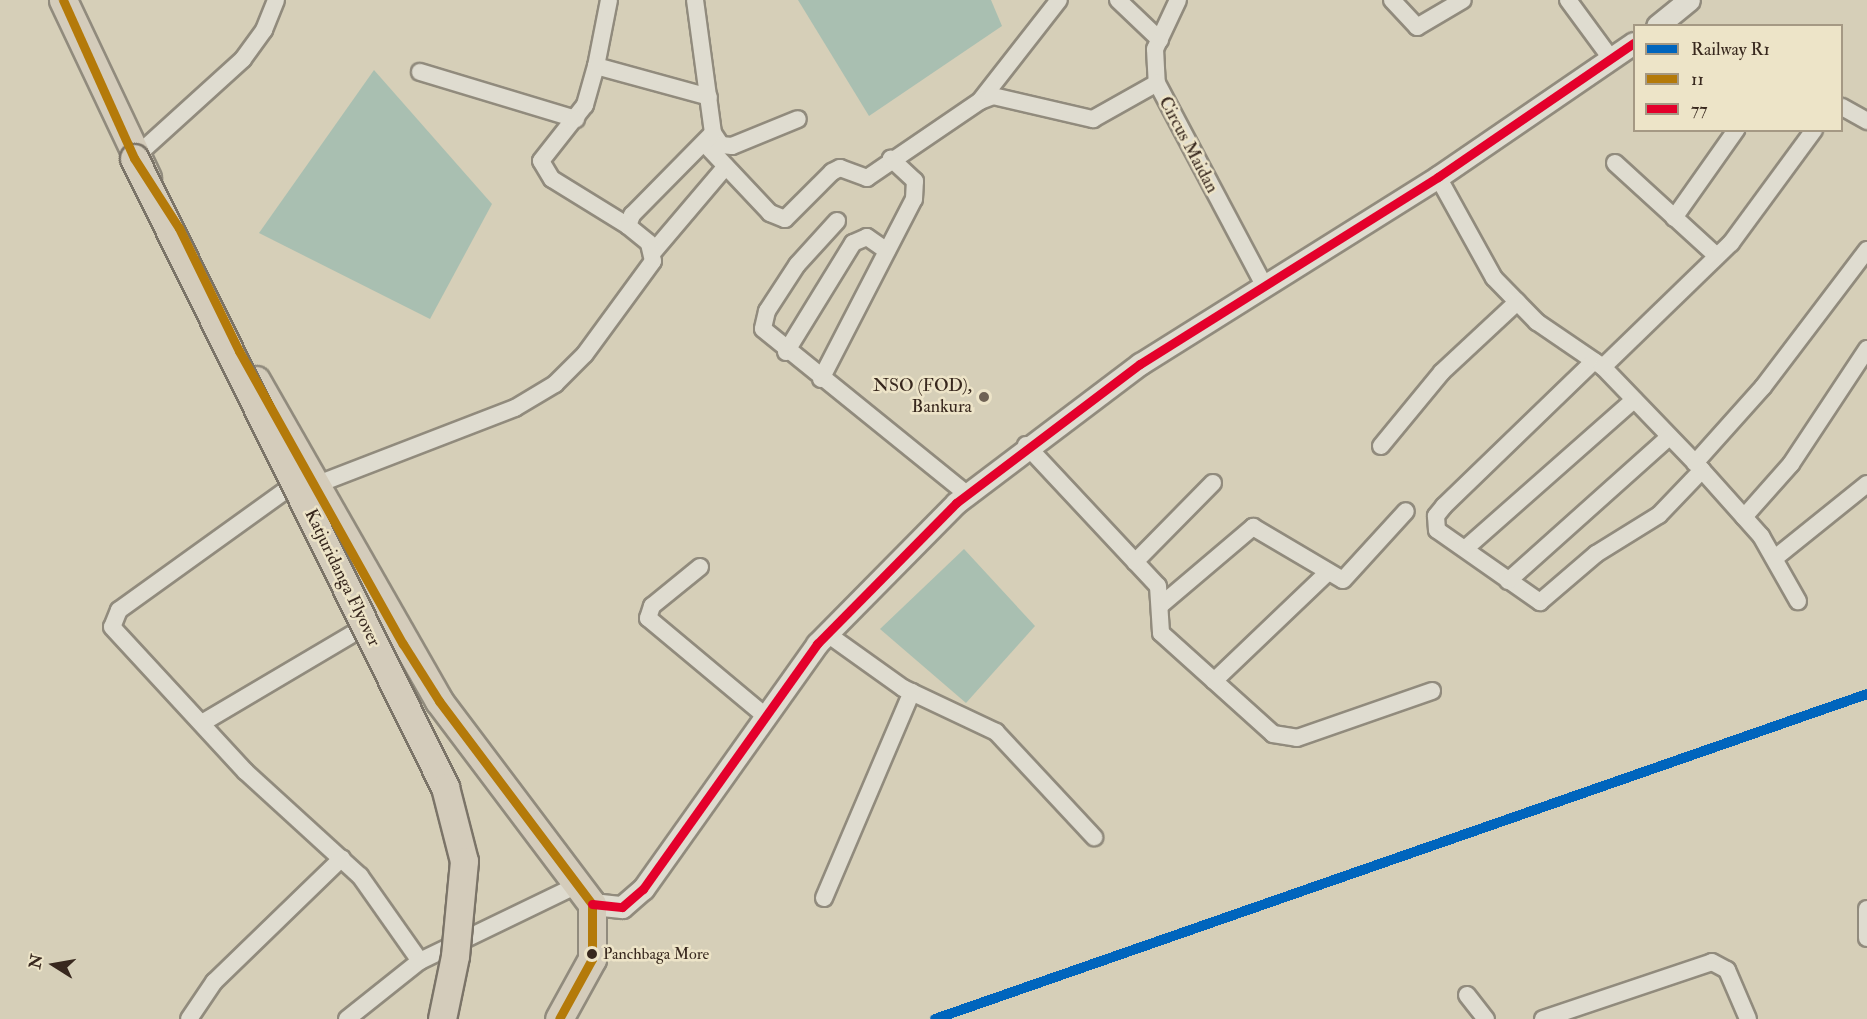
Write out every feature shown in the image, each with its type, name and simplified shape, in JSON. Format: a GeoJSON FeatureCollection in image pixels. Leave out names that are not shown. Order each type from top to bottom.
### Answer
{"type":"FeatureCollection","features":[{"type":"Feature","properties":{"kind":"main road"},"geometry":{"type":"LineString","coordinates":[[63,0],[134,158],[179,228],[239,351],[314,478],[387,614],[439,701],[586,893],[592,959],[559,1019]]}},
{"type":"Feature","properties":{"kind":"main road","name":"Katjuridanga Flyover"},"geometry":{"type":"LineString","coordinates":[[134,158],[445,787],[464,861],[442,1019]]}},
{"type":"Feature","properties":{"kind":"street"},"geometry":{"type":"LineString","coordinates":[[134,158],[243,59],[264,30],[276,0]]}},
{"type":"Feature","properties":{"kind":"street"},"geometry":{"type":"LineString","coordinates":[[609,0],[594,52],[596,66],[591,90],[576,118],[541,161],[543,171],[628,226],[654,251]]}},
{"type":"Feature","properties":{"kind":"street"},"geometry":{"type":"LineString","coordinates":[[695,0],[710,97],[709,139],[726,166],[770,213],[785,219],[832,172],[840,168],[867,178],[891,159],[980,101],[1059,0]]}},
{"type":"Feature","properties":{"kind":"street"},"geometry":{"type":"LineString","coordinates":[[1118,0],[1160,40]]}},
{"type":"Feature","properties":{"kind":"street"},"geometry":{"type":"LineString","coordinates":[[1392,0],[1418,27],[1463,0]]}},
{"type":"Feature","properties":{"kind":"street"},"geometry":{"type":"LineString","coordinates":[[1568,0],[1612,60]]}},
{"type":"Feature","properties":{"kind":"street"},"geometry":{"type":"LineString","coordinates":[[1659,24],[1689,0]]}},
{"type":"Feature","properties":{"kind":"street","name":"Circus Maidan"},"geometry":{"type":"LineString","coordinates":[[1179,2],[1155,49],[1157,83],[1263,283]]}},
{"type":"Feature","properties":{"kind":"street"},"geometry":{"type":"LineString","coordinates":[[347,1019],[420,961],[586,893],[622,907],[643,889],[763,714],[826,633],[895,560],[967,494],[1026,445],[1263,283],[1438,177],[1633,44]]}},
{"type":"Feature","properties":{"kind":"street"},"geometry":{"type":"LineString","coordinates":[[596,66],[710,97]]}},
{"type":"Feature","properties":{"kind":"street"},"geometry":{"type":"LineString","coordinates":[[420,72],[576,118]]}},
{"type":"Feature","properties":{"kind":"street"},"geometry":{"type":"LineString","coordinates":[[980,101],[1010,99],[1093,119],[1157,83]]}},
{"type":"Feature","properties":{"kind":"street"},"geometry":{"type":"LineString","coordinates":[[1843,108],[1867,121]]}},
{"type":"Feature","properties":{"kind":"street"},"geometry":{"type":"LineString","coordinates":[[709,139],[721,145],[732,146],[798,119]]}},
{"type":"Feature","properties":{"kind":"street"},"geometry":{"type":"LineString","coordinates":[[1674,218],[1735,132]]}},
{"type":"Feature","properties":{"kind":"street"},"geometry":{"type":"LineString","coordinates":[[1812,132],[1717,256],[1436,516],[1437,530],[1466,548],[1532,599],[1550,597],[1596,554],[1659,515],[1763,387],[1867,250]]}},
{"type":"Feature","properties":{"kind":"street"},"geometry":{"type":"LineString","coordinates":[[628,226],[640,204],[709,139]]}},
{"type":"Feature","properties":{"kind":"street"},"geometry":{"type":"LineString","coordinates":[[821,379],[916,190],[915,181],[891,159]]}},
{"type":"Feature","properties":{"kind":"street"},"geometry":{"type":"LineString","coordinates":[[1615,163],[1717,256]]}},
{"type":"Feature","properties":{"kind":"street"},"geometry":{"type":"LineString","coordinates":[[420,961],[342,858],[246,772],[118,634],[113,618],[314,478],[538,396],[585,354],[648,272],[654,251],[726,166]]}},
{"type":"Feature","properties":{"kind":"street"},"geometry":{"type":"LineString","coordinates":[[1438,177],[1494,278],[1517,302],[1599,364],[1698,466],[1744,517],[1775,558],[1798,601]]}},
{"type":"Feature","properties":{"kind":"street"},"geometry":{"type":"LineString","coordinates":[[837,221],[797,265],[762,321],[766,336],[967,494]]}},
{"type":"Feature","properties":{"kind":"street"},"geometry":{"type":"LineString","coordinates":[[786,352],[853,243],[867,237],[887,251]]}},
{"type":"Feature","properties":{"kind":"street"},"geometry":{"type":"LineString","coordinates":[[1381,446],[1442,372],[1517,302]]}},
{"type":"Feature","properties":{"kind":"street"},"geometry":{"type":"LineString","coordinates":[[1744,517],[1791,464],[1867,349]]}},
{"type":"Feature","properties":{"kind":"street"},"geometry":{"type":"LineString","coordinates":[[1466,548],[1634,400]]}},
{"type":"Feature","properties":{"kind":"street"},"geometry":{"type":"LineString","coordinates":[[1508,581],[1669,437]]}},
{"type":"Feature","properties":{"kind":"street"},"geometry":{"type":"LineString","coordinates":[[1026,445],[1158,586],[1161,605],[1157,616],[1161,633],[1274,734],[1297,738],[1432,691]]}},
{"type":"Feature","properties":{"kind":"street"},"geometry":{"type":"LineString","coordinates":[[1135,562],[1213,483]]}},
{"type":"Feature","properties":{"kind":"street"},"geometry":{"type":"LineString","coordinates":[[1775,558],[1867,484]]}},
{"type":"Feature","properties":{"kind":"street"},"geometry":{"type":"LineString","coordinates":[[1161,605],[1252,527],[1284,542],[1326,574],[1343,580],[1350,576],[1406,511]]}},
{"type":"Feature","properties":{"kind":"street"},"geometry":{"type":"LineString","coordinates":[[700,567],[652,606],[648,618],[763,714]]}},
{"type":"Feature","properties":{"kind":"street"},"geometry":{"type":"LineString","coordinates":[[1214,681],[1326,574]]}},
{"type":"Feature","properties":{"kind":"street"},"geometry":{"type":"LineString","coordinates":[[202,723],[387,614]]}},
{"type":"Feature","properties":{"kind":"street"},"geometry":{"type":"LineString","coordinates":[[826,633],[912,692],[996,732],[1094,837]]}},
{"type":"Feature","properties":{"kind":"street"},"geometry":{"type":"LineString","coordinates":[[824,898],[912,692]]}},
{"type":"Feature","properties":{"kind":"street"},"geometry":{"type":"LineString","coordinates":[[189,1019],[214,982],[342,858]]}},
{"type":"Feature","properties":{"kind":"street"},"geometry":{"type":"LineString","coordinates":[[1867,909],[1867,938]]}},
{"type":"Feature","properties":{"kind":"street"},"geometry":{"type":"LineString","coordinates":[[1543,1019],[1712,962],[1727,970],[1748,1019]]}},
{"type":"Feature","properties":{"kind":"street"},"geometry":{"type":"LineString","coordinates":[[1467,995],[1486,1019]]}},
{"type":"Feature","properties":{"kind":"shaded area"},"geometry":{"type":"Polygon","coordinates":[[[798,0],[991,0],[1002,26],[869,116],[798,0]]]}},
{"type":"Feature","properties":{"kind":"shaded area"},"geometry":{"type":"Polygon","coordinates":[[[374,70],[492,204],[430,319],[259,233],[374,70]]]}},
{"type":"Feature","properties":{"kind":"shaded area"},"geometry":{"type":"Polygon","coordinates":[[[964,549],[1035,626],[966,703],[880,629],[964,549]]]}},
{"type":"Feature","properties":{"kind":"rail line","name":"R1"},"geometry":{"type":"LineString","coordinates":[[935,1019],[1867,694]]}},
{"type":"Feature","properties":{"kind":"transit line","name":"11"},"geometry":{"type":"LineString","coordinates":[[63,0],[134,158],[179,228],[239,351],[403,644],[439,701],[592,904],[592,959],[559,1019]]}},
{"type":"Feature","properties":{"kind":"transit line","name":"77"},"geometry":{"type":"LineString","coordinates":[[592,904],[622,907],[643,889],[817,644],[956,503],[1140,364],[1438,177],[1633,44]]}},
{"type":"Feature","properties":{"kind":"place","name":"NSO (FOD), Bankura"},"geometry":{"type":"Point","coordinates":[984,397]}},
{"type":"Feature","properties":{"kind":"place","name":"Panchbaga More"},"geometry":{"type":"Point","coordinates":[592,954]}}]}
